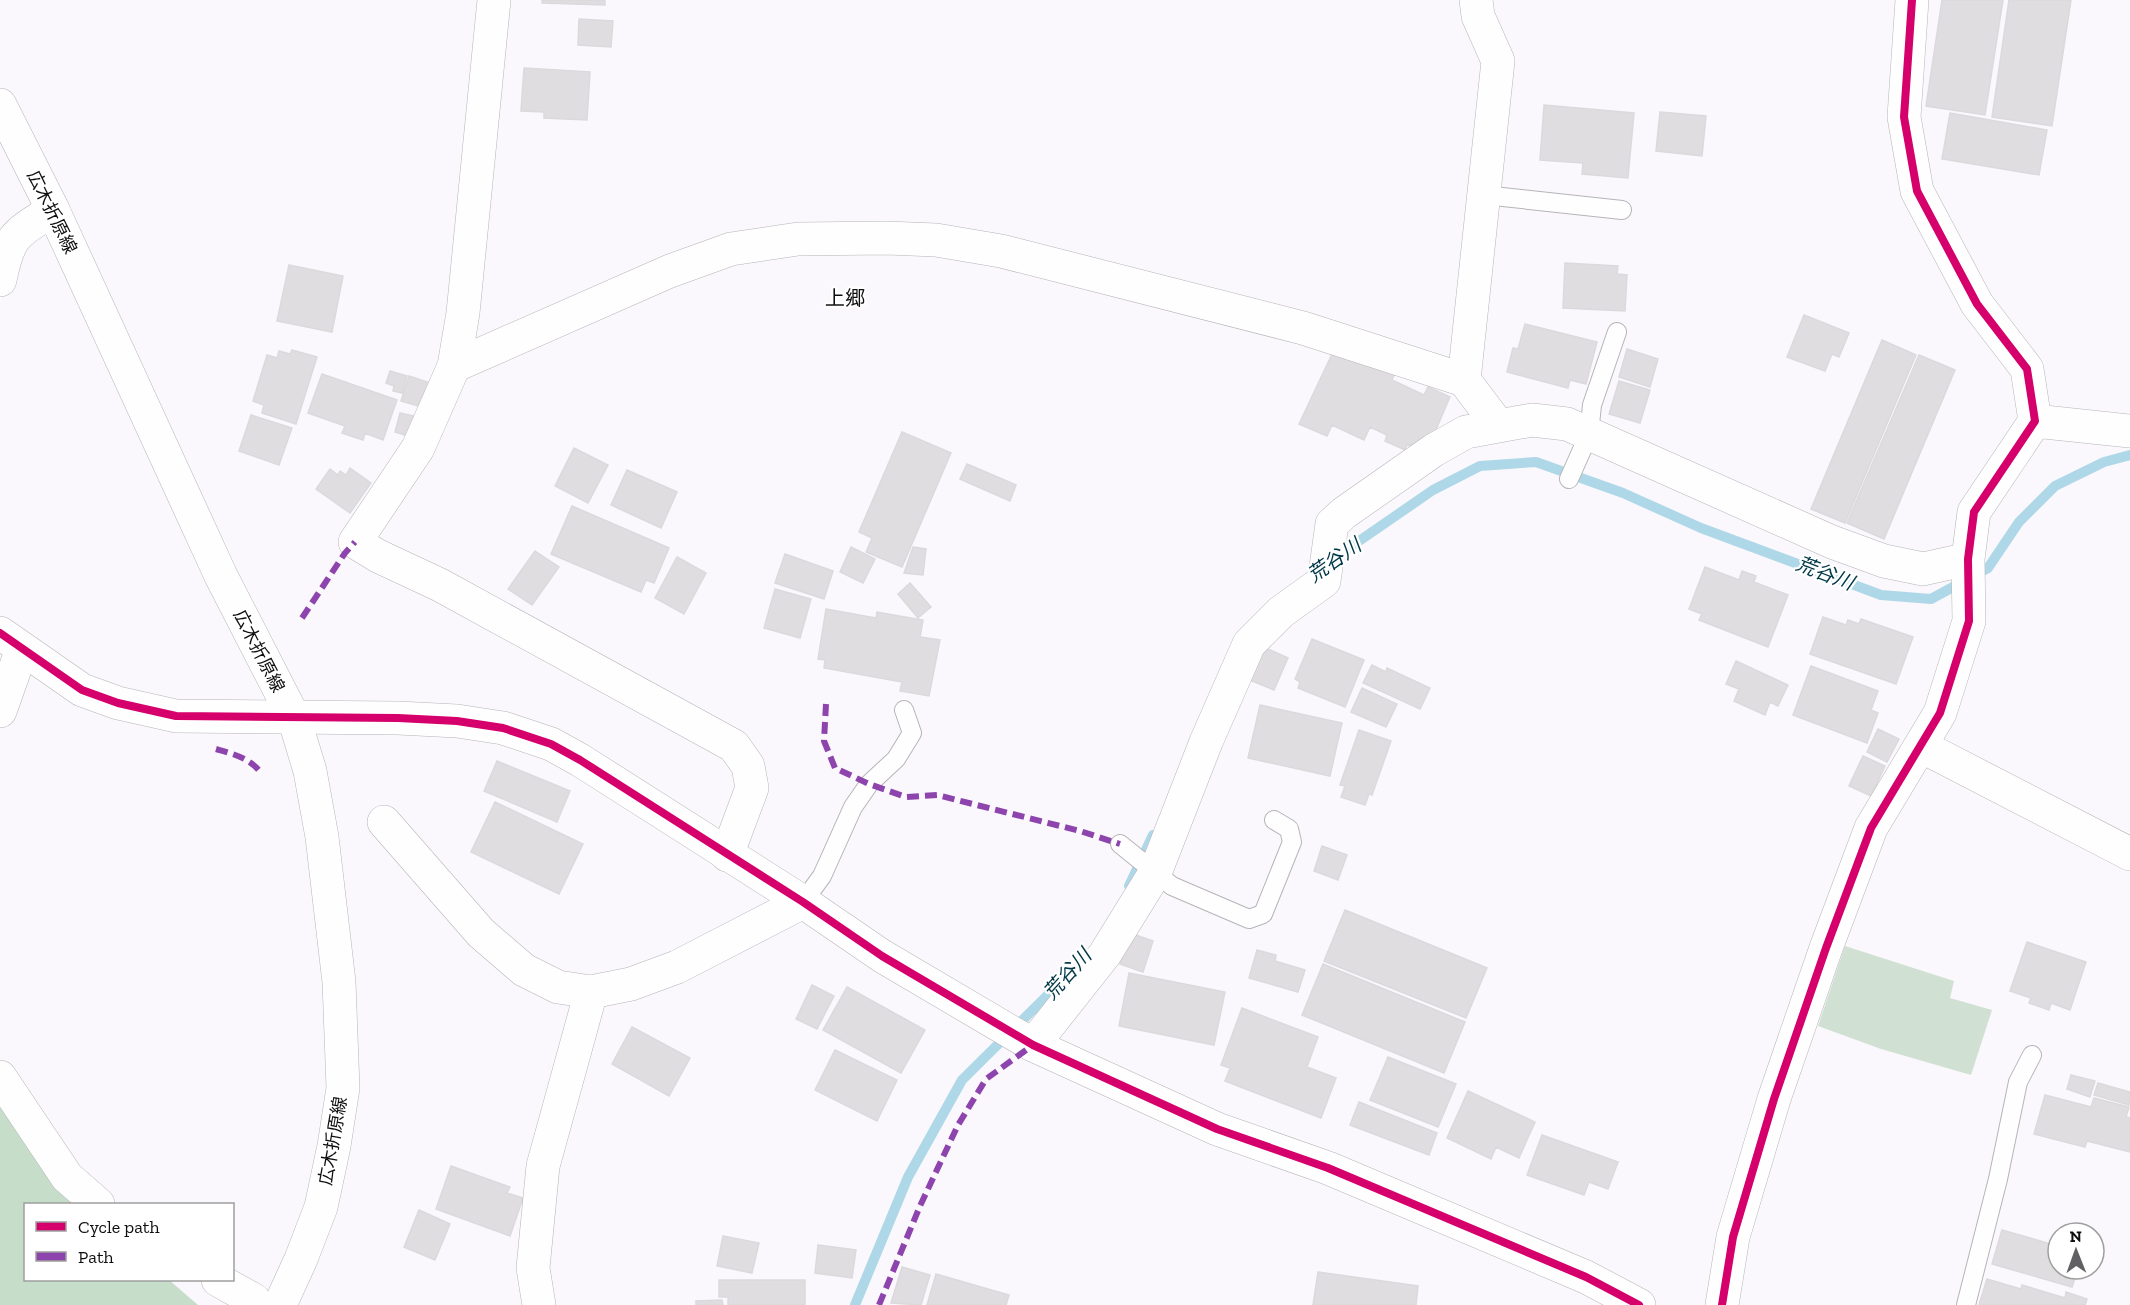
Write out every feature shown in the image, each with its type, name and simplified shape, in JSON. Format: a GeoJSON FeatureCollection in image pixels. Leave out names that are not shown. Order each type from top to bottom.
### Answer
{"type":"FeatureCollection","features":[{"type":"Feature","properties":{"kind":"street"},"geometry":{"type":"LineString","coordinates":[[494,0],[463,314],[454,366],[418,448],[355,542],[378,556],[440,585],[734,746],[748,766],[752,788],[727,855]]}},
{"type":"Feature","properties":{"kind":"street"},"geometry":{"type":"LineString","coordinates":[[1464,380],[1498,61],[1478,16],[1476,0]]}},
{"type":"Feature","properties":{"kind":"street"},"geometry":{"type":"LineString","coordinates":[[1722,1305],[1733,1237],[1774,1099],[1826,948],[1871,828],[1941,713],[1969,621],[1968,559],[1974,512],[2035,421],[2027,369],[1977,304],[1917,191],[1904,117],[1912,0]]}},
{"type":"Feature","properties":{"kind":"street","name":"広木折原線"},"geometry":{"type":"LineString","coordinates":[[0,105],[53,210],[221,576],[294,718],[310,771],[322,837],[339,981],[343,1088],[321,1207],[301,1259],[267,1303]]}},
{"type":"Feature","properties":{"kind":"street"},"geometry":{"type":"LineString","coordinates":[[0,280],[6,252],[18,232],[53,210]]}},
{"type":"Feature","properties":{"kind":"street"},"geometry":{"type":"LineString","coordinates":[[454,366],[670,271],[731,249],[798,239],[936,240],[1001,251],[1303,328],[1464,380],[1498,425]]}},
{"type":"Feature","properties":{"kind":"street"},"geometry":{"type":"LineString","coordinates":[[1033,1045],[1105,954],[1155,873],[1206,742],[1249,644],[1281,612],[1323,582],[1332,525],[1344,513],[1434,450],[1466,432],[1532,420],[1567,424],[1832,542],[1884,561],[1923,569],[1968,559]]}},
{"type":"Feature","properties":{"kind":"street"},"geometry":{"type":"LineString","coordinates":[[2035,421],[2130,431]]}},
{"type":"Feature","properties":{"kind":"street"},"geometry":{"type":"LineString","coordinates":[[0,711],[11,641],[82,690],[118,703],[176,716],[398,718],[457,721],[503,728],[551,744],[580,760],[803,902],[882,956],[1033,1045],[1217,1129],[1328,1168],[1575,1273],[1639,1305]]}},
{"type":"Feature","properties":{"kind":"street"},"geometry":{"type":"LineString","coordinates":[[1921,746],[2130,854]]}},
{"type":"Feature","properties":{"kind":"street"},"geometry":{"type":"LineString","coordinates":[[384,822],[481,933],[524,970],[558,987],[591,992],[631,984],[677,967],[803,902]]}},
{"type":"Feature","properties":{"kind":"street"},"geometry":{"type":"LineString","coordinates":[[539,1305],[534,1268],[543,1167],[591,992]]}},
{"type":"Feature","properties":{"kind":"street"},"geometry":{"type":"LineString","coordinates":[[0,1077],[67,1177],[97,1203]]}},
{"type":"Feature","properties":{"kind":"street"},"geometry":{"type":"LineString","coordinates":[[220,1281],[267,1303]]}},
{"type":"Feature","properties":{"kind":"lane"},"geometry":{"type":"LineString","coordinates":[[1484,195],[1622,210]]}},
{"type":"Feature","properties":{"kind":"lane"},"geometry":{"type":"LineString","coordinates":[[1569,479],[1589,434],[1592,405],[1617,332]]}},
{"type":"Feature","properties":{"kind":"lane"},"geometry":{"type":"LineString","coordinates":[[803,902],[822,876],[853,807],[869,784],[896,759],[912,733],[904,710]]}},
{"type":"Feature","properties":{"kind":"lane"},"geometry":{"type":"LineString","coordinates":[[1120,844],[1172,886],[1249,919],[1263,914],[1292,843],[1289,829],[1275,820]]}},
{"type":"Feature","properties":{"kind":"lane"},"geometry":{"type":"LineString","coordinates":[[1966,1305],[1998,1179],[2018,1082],[2032,1055]]}},
{"type":"Feature","properties":{"kind":"green space"},"geometry":{"type":"Polygon","coordinates":[[[1845,946],[1954,981],[1950,998],[1992,1010],[1971,1075],[1881,1049],[1818,1026],[1845,946]]]}},
{"type":"Feature","properties":{"kind":"green space"},"geometry":{"type":"Polygon","coordinates":[[[0,1078],[96,1203],[24,1203],[24,1281],[170,1281],[198,1305],[0,1305],[0,1078]]]}},
{"type":"Feature","properties":{"kind":"building"},"geometry":{"type":"Polygon","coordinates":[[[542,0],[605,0],[605,5],[542,3],[542,0]]]}},
{"type":"Feature","properties":{"kind":"building"},"geometry":{"type":"Polygon","coordinates":[[[1942,0],[2003,0],[1985,115],[1926,106],[1942,0]]]}},
{"type":"Feature","properties":{"kind":"building"},"geometry":{"type":"Polygon","coordinates":[[[2009,0],[2071,0],[2052,126],[1992,117],[2009,0]]]}},
{"type":"Feature","properties":{"kind":"building"},"geometry":{"type":"Polygon","coordinates":[[[579,19],[613,21],[611,47],[578,45],[579,19]]]}},
{"type":"Feature","properties":{"kind":"building"},"geometry":{"type":"Polygon","coordinates":[[[524,68],[590,72],[587,120],[544,118],[544,112],[521,111],[524,68]]]}},
{"type":"Feature","properties":{"kind":"building"},"geometry":{"type":"Polygon","coordinates":[[[1544,105],[1634,113],[1628,178],[1582,174],[1583,163],[1540,160],[1544,105]]]}},
{"type":"Feature","properties":{"kind":"building"},"geometry":{"type":"Polygon","coordinates":[[[1660,112],[1706,116],[1702,156],[1656,151],[1660,112]]]}},
{"type":"Feature","properties":{"kind":"building"},"geometry":{"type":"Polygon","coordinates":[[[1950,113],[2047,130],[2039,175],[1942,159],[1950,113]]]}},
{"type":"Feature","properties":{"kind":"building"},"geometry":{"type":"Polygon","coordinates":[[[1565,263],[1618,266],[1617,274],[1627,275],[1625,311],[1563,308],[1565,263]]]}},
{"type":"Feature","properties":{"kind":"building"},"geometry":{"type":"Polygon","coordinates":[[[289,265],[343,276],[332,332],[277,321],[289,265]]]}},
{"type":"Feature","properties":{"kind":"building"},"geometry":{"type":"Polygon","coordinates":[[[1804,315],[1849,333],[1839,357],[1832,354],[1825,371],[1787,357],[1804,315]]]}},
{"type":"Feature","properties":{"kind":"building"},"geometry":{"type":"Polygon","coordinates":[[[1525,324],[1597,342],[1586,384],[1570,380],[1568,388],[1507,372],[1513,348],[1518,349],[1525,324]]]}},
{"type":"Feature","properties":{"kind":"building"},"geometry":{"type":"Polygon","coordinates":[[[1882,340],[1916,355],[1845,523],[1811,509],[1882,340]]]}},
{"type":"Feature","properties":{"kind":"building"},"geometry":{"type":"Polygon","coordinates":[[[1627,349],[1658,359],[1650,387],[1619,377],[1627,349]]]}},
{"type":"Feature","properties":{"kind":"building"},"geometry":{"type":"Polygon","coordinates":[[[292,350],[317,357],[296,424],[262,413],[264,405],[253,401],[267,355],[277,358],[279,351],[290,354],[292,350]]]}},
{"type":"Feature","properties":{"kind":"building"},"geometry":{"type":"Polygon","coordinates":[[[1333,352],[1395,373],[1392,380],[1424,395],[1428,387],[1450,397],[1426,453],[1407,444],[1405,450],[1385,441],[1387,435],[1370,427],[1364,440],[1332,425],[1327,436],[1299,424],[1333,352]]]}},
{"type":"Feature","properties":{"kind":"building"},"geometry":{"type":"Polygon","coordinates":[[[1919,355],[1955,370],[1884,539],[1847,523],[1919,355]]]}},
{"type":"Feature","properties":{"kind":"building"},"geometry":{"type":"Polygon","coordinates":[[[390,371],[407,376],[402,393],[393,391],[394,386],[386,383],[390,371]]]}},
{"type":"Feature","properties":{"kind":"building"},"geometry":{"type":"Polygon","coordinates":[[[322,374],[397,400],[383,440],[365,433],[363,440],[342,433],[345,426],[308,413],[322,374]]]}},
{"type":"Feature","properties":{"kind":"building"},"geometry":{"type":"Polygon","coordinates":[[[409,376],[430,383],[422,407],[401,401],[409,376]]]}},
{"type":"Feature","properties":{"kind":"building"},"geometry":{"type":"Polygon","coordinates":[[[1619,381],[1650,390],[1640,423],[1609,414],[1619,381]]]}},
{"type":"Feature","properties":{"kind":"building"},"geometry":{"type":"Polygon","coordinates":[[[400,413],[414,416],[408,436],[395,432],[400,413]]]}},
{"type":"Feature","properties":{"kind":"building"},"geometry":{"type":"Polygon","coordinates":[[[251,415],[292,428],[279,465],[239,451],[251,415]]]}},
{"type":"Feature","properties":{"kind":"building"},"geometry":{"type":"Polygon","coordinates":[[[902,432],[951,453],[902,567],[866,552],[872,538],[859,532],[902,432]]]}},
{"type":"Feature","properties":{"kind":"building"},"geometry":{"type":"Polygon","coordinates":[[[574,448],[608,465],[588,503],[555,486],[574,448]]]}},
{"type":"Feature","properties":{"kind":"building"},"geometry":{"type":"Polygon","coordinates":[[[967,464],[1016,485],[1010,501],[960,479],[967,464]]]}},
{"type":"Feature","properties":{"kind":"building"},"geometry":{"type":"Polygon","coordinates":[[[350,468],[371,483],[350,513],[316,489],[330,469],[338,475],[340,471],[346,475],[350,468]]]}},
{"type":"Feature","properties":{"kind":"building"},"geometry":{"type":"Polygon","coordinates":[[[627,470],[677,492],[661,528],[611,505],[627,470]]]}},
{"type":"Feature","properties":{"kind":"building"},"geometry":{"type":"Polygon","coordinates":[[[572,506],[669,548],[654,583],[646,580],[641,592],[551,554],[572,506]]]}},
{"type":"Feature","properties":{"kind":"building"},"geometry":{"type":"Polygon","coordinates":[[[851,547],[875,559],[863,583],[840,572],[851,547]]]}},
{"type":"Feature","properties":{"kind":"building"},"geometry":{"type":"Polygon","coordinates":[[[913,547],[926,549],[923,575],[904,573],[913,547]]]}},
{"type":"Feature","properties":{"kind":"building"},"geometry":{"type":"Polygon","coordinates":[[[535,551],[559,567],[532,605],[508,589],[535,551]]]}},
{"type":"Feature","properties":{"kind":"building"},"geometry":{"type":"Polygon","coordinates":[[[785,554],[833,571],[824,599],[775,583],[785,554]]]}},
{"type":"Feature","properties":{"kind":"building"},"geometry":{"type":"Polygon","coordinates":[[[677,557],[706,573],[684,614],[655,598],[677,557]]]}},
{"type":"Feature","properties":{"kind":"building"},"geometry":{"type":"Polygon","coordinates":[[[1705,567],[1739,580],[1742,571],[1756,576],[1754,582],[1788,595],[1768,647],[1699,620],[1702,614],[1689,609],[1705,567]]]}},
{"type":"Feature","properties":{"kind":"building"},"geometry":{"type":"Polygon","coordinates":[[[910,583],[931,607],[918,618],[898,594],[910,583]]]}},
{"type":"Feature","properties":{"kind":"building"},"geometry":{"type":"Polygon","coordinates":[[[775,589],[811,599],[800,638],[764,628],[775,589]]]}},
{"type":"Feature","properties":{"kind":"building"},"geometry":{"type":"Polygon","coordinates":[[[826,609],[876,618],[877,612],[923,620],[920,637],[940,640],[929,696],[900,691],[902,682],[824,668],[825,660],[818,659],[826,609]]]}},
{"type":"Feature","properties":{"kind":"building"},"geometry":{"type":"Polygon","coordinates":[[[1823,617],[1846,625],[1848,620],[1859,624],[1861,619],[1913,637],[1896,684],[1810,654],[1823,617]]]}},
{"type":"Feature","properties":{"kind":"building"},"geometry":{"type":"Polygon","coordinates":[[[1312,639],[1364,660],[1345,707],[1298,688],[1300,682],[1295,679],[1312,639]]]}},
{"type":"Feature","properties":{"kind":"building"},"geometry":{"type":"Polygon","coordinates":[[[1259,645],[1288,658],[1274,690],[1245,678],[1259,645]]]}},
{"type":"Feature","properties":{"kind":"building"},"geometry":{"type":"Polygon","coordinates":[[[1736,661],[1788,685],[1778,706],[1770,702],[1765,715],[1734,701],[1739,689],[1726,684],[1736,661]]]}},
{"type":"Feature","properties":{"kind":"building"},"geometry":{"type":"Polygon","coordinates":[[[1372,665],[1386,672],[1387,668],[1430,688],[1420,709],[1363,683],[1372,665]]]}},
{"type":"Feature","properties":{"kind":"building"},"geometry":{"type":"Polygon","coordinates":[[[1811,666],[1878,691],[1871,710],[1878,713],[1867,743],[1793,715],[1811,666]]]}},
{"type":"Feature","properties":{"kind":"building"},"geometry":{"type":"Polygon","coordinates":[[[1362,688],[1397,704],[1386,727],[1351,712],[1362,688]]]}},
{"type":"Feature","properties":{"kind":"building"},"geometry":{"type":"Polygon","coordinates":[[[1260,705],[1342,723],[1330,776],[1248,758],[1260,705]]]}},
{"type":"Feature","properties":{"kind":"building"},"geometry":{"type":"Polygon","coordinates":[[[1878,729],[1899,739],[1887,762],[1867,752],[1878,729]]]}},
{"type":"Feature","properties":{"kind":"building"},"geometry":{"type":"Polygon","coordinates":[[[1359,730],[1391,741],[1372,795],[1369,794],[1365,805],[1341,797],[1345,786],[1340,785],[1359,730]]]}},
{"type":"Feature","properties":{"kind":"building"},"geometry":{"type":"Polygon","coordinates":[[[1863,756],[1885,766],[1871,796],[1849,786],[1863,756]]]}},
{"type":"Feature","properties":{"kind":"building"},"geometry":{"type":"Polygon","coordinates":[[[497,761],[570,791],[557,822],[484,791],[497,761]]]}},
{"type":"Feature","properties":{"kind":"building"},"geometry":{"type":"Polygon","coordinates":[[[495,802],[583,844],[559,894],[471,852],[495,802]]]}},
{"type":"Feature","properties":{"kind":"building"},"geometry":{"type":"Polygon","coordinates":[[[1322,846],[1347,855],[1338,880],[1314,871],[1322,846]]]}},
{"type":"Feature","properties":{"kind":"building"},"geometry":{"type":"Polygon","coordinates":[[[1345,910],[1487,968],[1466,1018],[1324,961],[1345,910]]]}},
{"type":"Feature","properties":{"kind":"building"},"geometry":{"type":"Polygon","coordinates":[[[1130,933],[1153,941],[1143,972],[1120,964],[1130,933]]]}},
{"type":"Feature","properties":{"kind":"building"},"geometry":{"type":"Polygon","coordinates":[[[2027,942],[2086,962],[2070,1010],[2051,1003],[2049,1010],[2029,1003],[2031,998],[2010,991],[2027,942]]]}},
{"type":"Feature","properties":{"kind":"building"},"geometry":{"type":"Polygon","coordinates":[[[1257,950],[1276,955],[1275,961],[1305,970],[1298,992],[1249,978],[1257,950]]]}},
{"type":"Feature","properties":{"kind":"building"},"geometry":{"type":"Polygon","coordinates":[[[1323,964],[1465,1022],[1444,1073],[1302,1015],[1323,964]]]}},
{"type":"Feature","properties":{"kind":"building"},"geometry":{"type":"Polygon","coordinates":[[[1129,973],[1225,992],[1214,1045],[1119,1026],[1129,973]]]}},
{"type":"Feature","properties":{"kind":"building"},"geometry":{"type":"Polygon","coordinates":[[[812,985],[834,996],[817,1029],[796,1019],[812,985]]]}},
{"type":"Feature","properties":{"kind":"building"},"geometry":{"type":"Polygon","coordinates":[[[847,987],[925,1030],[901,1073],[823,1030],[847,987]]]}},
{"type":"Feature","properties":{"kind":"building"},"geometry":{"type":"Polygon","coordinates":[[[1242,1008],[1318,1037],[1307,1067],[1336,1078],[1321,1118],[1225,1081],[1230,1068],[1221,1065],[1242,1008]]]}},
{"type":"Feature","properties":{"kind":"building"},"geometry":{"type":"Polygon","coordinates":[[[632,1027],[690,1058],[669,1096],[612,1064],[632,1027]]]}},
{"type":"Feature","properties":{"kind":"building"},"geometry":{"type":"Polygon","coordinates":[[[835,1050],[897,1080],[877,1121],[815,1090],[835,1050]]]}},
{"type":"Feature","properties":{"kind":"building"},"geometry":{"type":"Polygon","coordinates":[[[1388,1057],[1456,1084],[1438,1127],[1370,1100],[1388,1057]]]}},
{"type":"Feature","properties":{"kind":"building"},"geometry":{"type":"Polygon","coordinates":[[[2071,1075],[2095,1081],[2090,1097],[2067,1089],[2071,1075]]]}},
{"type":"Feature","properties":{"kind":"building"},"geometry":{"type":"Polygon","coordinates":[[[2098,1083],[2130,1092],[2129,1105],[2094,1095],[2098,1083]]]}},
{"type":"Feature","properties":{"kind":"building"},"geometry":{"type":"Polygon","coordinates":[[[1468,1091],[1535,1122],[1519,1158],[1496,1147],[1491,1159],[1447,1138],[1468,1091]]]}},
{"type":"Feature","properties":{"kind":"building"},"geometry":{"type":"Polygon","coordinates":[[[2045,1095],[2091,1107],[2094,1098],[2129,1107],[2126,1117],[2130,1118],[2130,1152],[2087,1141],[2085,1147],[2034,1134],[2045,1095]]]}},
{"type":"Feature","properties":{"kind":"building"},"geometry":{"type":"Polygon","coordinates":[[[1359,1102],[1437,1133],[1429,1155],[1350,1125],[1359,1102]]]}},
{"type":"Feature","properties":{"kind":"building"},"geometry":{"type":"Polygon","coordinates":[[[1542,1135],[1618,1162],[1608,1189],[1589,1182],[1584,1195],[1527,1175],[1542,1135]]]}},
{"type":"Feature","properties":{"kind":"building"},"geometry":{"type":"Polygon","coordinates":[[[451,1166],[510,1187],[507,1193],[523,1198],[510,1236],[436,1209],[451,1166]]]}},
{"type":"Feature","properties":{"kind":"building"},"geometry":{"type":"Polygon","coordinates":[[[419,1210],[450,1224],[435,1260],[404,1247],[419,1210]]]}},
{"type":"Feature","properties":{"kind":"building"},"geometry":{"type":"Polygon","coordinates":[[[2002,1230],[2046,1243],[2046,1280],[1992,1264],[2002,1230]]]}},
{"type":"Feature","properties":{"kind":"building"},"geometry":{"type":"Polygon","coordinates":[[[723,1236],[759,1243],[752,1273],[717,1266],[723,1236]]]}},
{"type":"Feature","properties":{"kind":"building"},"geometry":{"type":"Polygon","coordinates":[[[818,1245],[856,1250],[852,1278],[815,1273],[818,1245]]]}},
{"type":"Feature","properties":{"kind":"building"},"geometry":{"type":"Polygon","coordinates":[[[902,1267],[930,1275],[921,1305],[891,1303],[902,1267]]]}},
{"type":"Feature","properties":{"kind":"building"},"geometry":{"type":"Polygon","coordinates":[[[1318,1272],[1418,1286],[1416,1305],[1313,1305],[1318,1272]]]}},
{"type":"Feature","properties":{"kind":"building"},"geometry":{"type":"Polygon","coordinates":[[[936,1274],[1009,1295],[1006,1305],[927,1305],[936,1274]]]}},
{"type":"Feature","properties":{"kind":"building"},"geometry":{"type":"Polygon","coordinates":[[[1987,1279],[2021,1289],[2022,1285],[2065,1298],[2066,1292],[2087,1299],[2085,1305],[1979,1305],[1987,1279]]]}},
{"type":"Feature","properties":{"kind":"building"},"geometry":{"type":"Polygon","coordinates":[[[719,1280],[805,1280],[805,1305],[728,1305],[728,1297],[719,1297],[719,1280]]]}},
{"type":"Feature","properties":{"kind":"building"},"geometry":{"type":"Polygon","coordinates":[[[2051,1281],[2074,1281],[2072,1287],[2051,1281]]]}},
{"type":"Feature","properties":{"kind":"building"},"geometry":{"type":"Polygon","coordinates":[[[722,1300],[723,1305],[696,1305],[696,1301],[722,1300]]]}},
{"type":"Feature","properties":{"kind":"waterway","name":"荒谷川"},"geometry":{"type":"LineString","coordinates":[[1333,559],[1433,490],[1480,466],[1536,462],[1623,493],[1701,528],[1881,595],[1931,599],[1988,568],[2019,522],[2055,486],[2104,462],[2130,455]]}},
{"type":"Feature","properties":{"kind":"waterway","name":"荒谷川"},"geometry":{"type":"LineString","coordinates":[[1129,886],[1153,835]]}},
{"type":"Feature","properties":{"kind":"waterway","name":"荒谷川"},"geometry":{"type":"LineString","coordinates":[[855,1305],[908,1177],[962,1080],[1070,973]]}},
{"type":"Feature","properties":{"kind":"marked path"},"geometry":{"type":"LineString","coordinates":[[302,618],[345,553],[355,542]]}},
{"type":"Feature","properties":{"kind":"marked path"},"geometry":{"type":"LineString","coordinates":[[826,704],[824,741],[835,768],[869,784],[906,797],[937,795],[1080,831],[1120,844]]}},
{"type":"Feature","properties":{"kind":"marked path"},"geometry":{"type":"LineString","coordinates":[[216,749],[246,760],[261,773]]}},
{"type":"Feature","properties":{"kind":"marked path"},"geometry":{"type":"LineString","coordinates":[[879,1305],[920,1206],[958,1125],[986,1079],[1033,1045]]}},
{"type":"Feature","properties":{"kind":"cycle path"},"geometry":{"type":"LineString","coordinates":[[1722,1305],[1733,1237],[1774,1099],[1826,948],[1871,828],[1940,713],[1969,621],[1968,559],[1974,512],[2035,421],[2027,369],[1977,304],[1917,191],[1904,117],[1912,0]]}},
{"type":"Feature","properties":{"kind":"cycle path"},"geometry":{"type":"LineString","coordinates":[[0,633],[82,690],[118,703],[176,716],[398,718],[457,721],[503,728],[551,744],[580,760],[803,902],[882,956],[1033,1045],[1217,1129],[1328,1168],[1586,1277],[1639,1305]]}},
{"type":"Feature","properties":{"kind":"district","name":"上郷"},"geometry":{"type":"Point","coordinates":[845,298]}}]}
